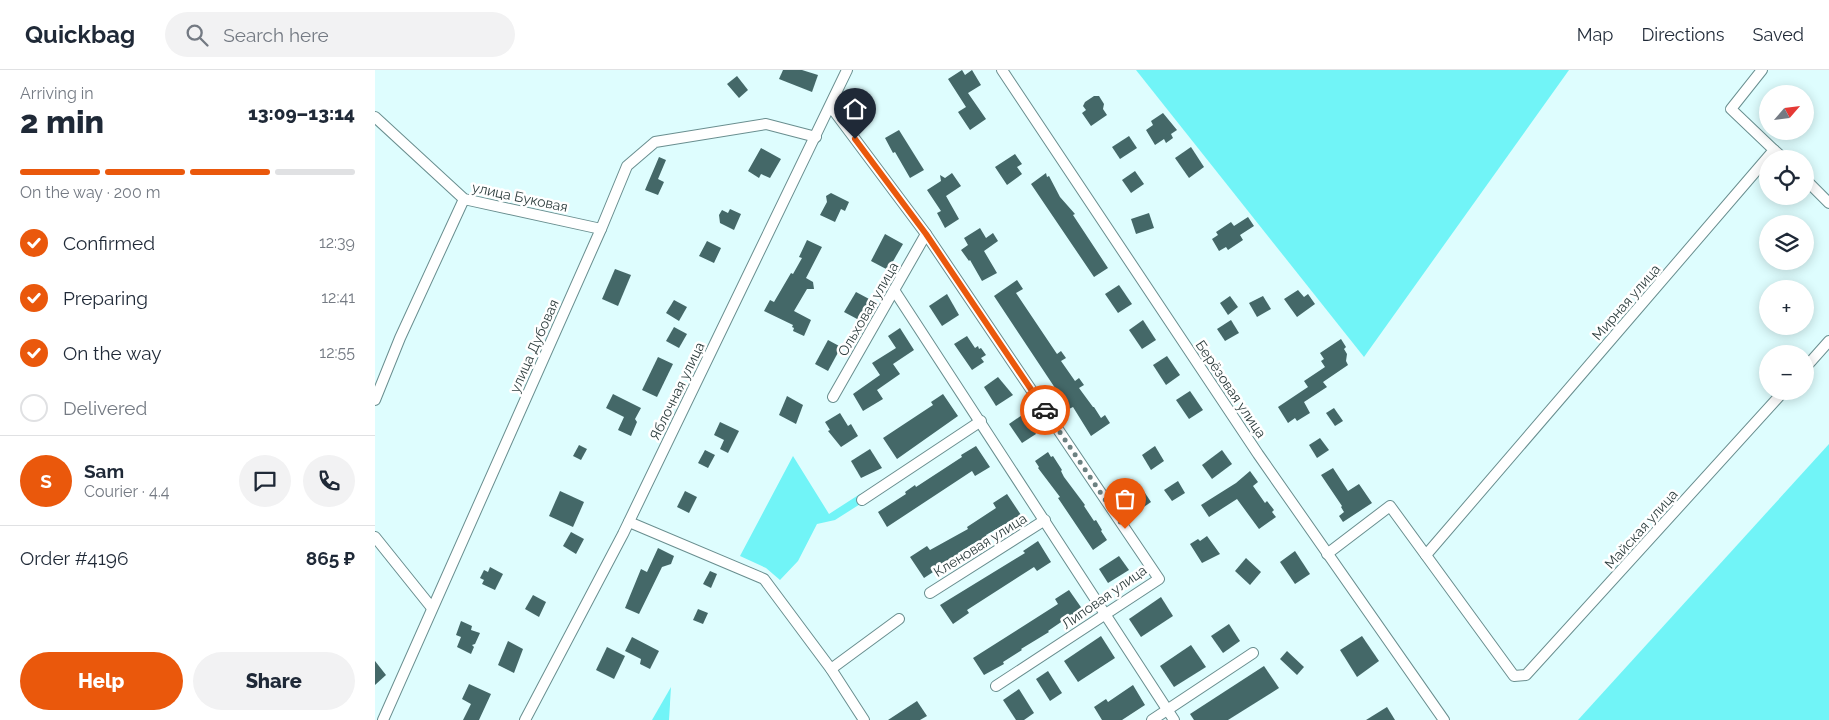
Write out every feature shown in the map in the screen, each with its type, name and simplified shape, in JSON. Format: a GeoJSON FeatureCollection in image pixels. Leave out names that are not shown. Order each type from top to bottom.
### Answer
{"type":"FeatureCollection","features":[{"type":"Feature","properties":{"kind":"street","name":"Яблочная улица"},"geometry":{"type":"LineString","coordinates":[[525,720],[629,522],[831,107],[847,70]]}},
{"type":"Feature","properties":{"kind":"street","name":"Берёзовая улица"},"geometry":{"type":"LineString","coordinates":[[1002,70],[1258,454],[1444,720]]}},
{"type":"Feature","properties":{"kind":"street"},"geometry":{"type":"LineString","coordinates":[[1762,70],[1731,108],[1774,150]]}},
{"type":"Feature","properties":{"kind":"street"},"geometry":{"type":"LineString","coordinates":[[831,107],[926,234]]}},
{"type":"Feature","properties":{"kind":"street","name":"улица Буковая"},"geometry":{"type":"LineString","coordinates":[[375,117],[464,199],[601,229]]}},
{"type":"Feature","properties":{"kind":"street","name":"улица Дубовая"},"geometry":{"type":"LineString","coordinates":[[383,720],[601,229],[627,166],[655,142],[766,124],[816,137]]}},
{"type":"Feature","properties":{"kind":"street","name":"Мирная улица"},"geometry":{"type":"LineString","coordinates":[[1426,556],[1759,168]]}},
{"type":"Feature","properties":{"kind":"street"},"geometry":{"type":"LineString","coordinates":[[1814,188],[1829,202]]}},
{"type":"Feature","properties":{"kind":"street"},"geometry":{"type":"LineString","coordinates":[[375,400],[400,338],[464,199]]}},
{"type":"Feature","properties":{"kind":"street","name":"Ольховая улица"},"geometry":{"type":"LineString","coordinates":[[833,397],[926,234]]}},
{"type":"Feature","properties":{"kind":"street","name":"Липовая улица"},"geometry":{"type":"LineString","coordinates":[[926,234],[1159,579],[996,686]]}},
{"type":"Feature","properties":{"kind":"street"},"geometry":{"type":"LineString","coordinates":[[894,290],[1174,720]]}},
{"type":"Feature","properties":{"kind":"street"},"geometry":{"type":"LineString","coordinates":[[1814,358],[1829,341]]}},
{"type":"Feature","properties":{"kind":"street","name":"Майская улица"},"geometry":{"type":"LineString","coordinates":[[1426,556],[1514,676],[1526,676],[1776,400]]}},
{"type":"Feature","properties":{"kind":"street"},"geometry":{"type":"LineString","coordinates":[[862,500],[981,421]]}},
{"type":"Feature","properties":{"kind":"street"},"geometry":{"type":"LineString","coordinates":[[1327,554],[1390,506],[1426,556]]}},
{"type":"Feature","properties":{"kind":"street","name":"Кленовая улица"},"geometry":{"type":"LineString","coordinates":[[930,593],[1045,520]]}},
{"type":"Feature","properties":{"kind":"street"},"geometry":{"type":"LineString","coordinates":[[629,522],[764,579],[831,669],[864,720]]}},
{"type":"Feature","properties":{"kind":"street"},"geometry":{"type":"LineString","coordinates":[[375,537],[432,608]]}},
{"type":"Feature","properties":{"kind":"street"},"geometry":{"type":"LineString","coordinates":[[831,669],[899,619]]}},
{"type":"Feature","properties":{"kind":"street"},"geometry":{"type":"LineString","coordinates":[[1152,720],[1253,653]]}},
{"type":"Feature","properties":{"kind":"shaded area"},"geometry":{"type":"Polygon","coordinates":[[[1136,70],[1569,70],[1364,357],[1136,70]]]}},
{"type":"Feature","properties":{"kind":"shaded area"},"geometry":{"type":"Polygon","coordinates":[[[1829,444],[1829,720],[1578,720],[1829,444]]]}},
{"type":"Feature","properties":{"kind":"shaded area"},"geometry":{"type":"Polygon","coordinates":[[[793,456],[829,514],[860,494],[865,501],[835,520],[817,524],[798,561],[780,580],[766,568],[740,556],[793,456]]]}},
{"type":"Feature","properties":{"kind":"shaded area"},"geometry":{"type":"Polygon","coordinates":[[[671,687],[669,720],[652,720],[671,687]]]}},
{"type":"Feature","properties":{"kind":"building"},"geometry":{"type":"Polygon","coordinates":[[[783,70],[802,70],[818,75],[812,92],[779,79],[783,70]]]}},
{"type":"Feature","properties":{"kind":"building"},"geometry":{"type":"Polygon","coordinates":[[[962,70],[965,75],[972,70],[981,85],[968,93],[986,119],[970,130],[958,112],[966,107],[948,79],[962,70]]]}},
{"type":"Feature","properties":{"kind":"building"},"geometry":{"type":"Polygon","coordinates":[[[737,76],[748,90],[739,98],[727,84],[737,76]]]}},
{"type":"Feature","properties":{"kind":"building"},"geometry":{"type":"Polygon","coordinates":[[[1094,96],[1099,96],[1104,104],[1103,109],[1107,115],[1091,126],[1082,113],[1086,110],[1083,106],[1085,102],[1094,96]]]}},
{"type":"Feature","properties":{"kind":"building"},"geometry":{"type":"Polygon","coordinates":[[[1163,113],[1177,130],[1171,134],[1173,138],[1166,143],[1164,139],[1155,145],[1146,130],[1153,125],[1151,121],[1163,113]]]}},
{"type":"Feature","properties":{"kind":"building"},"geometry":{"type":"Polygon","coordinates":[[[899,130],[924,170],[910,178],[885,138],[899,130]]]}},
{"type":"Feature","properties":{"kind":"building"},"geometry":{"type":"Polygon","coordinates":[[[1129,136],[1137,148],[1120,159],[1112,147],[1129,136]]]}},
{"type":"Feature","properties":{"kind":"building"},"geometry":{"type":"Polygon","coordinates":[[[1191,147],[1204,167],[1189,178],[1175,158],[1191,147]]]}},
{"type":"Feature","properties":{"kind":"building"},"geometry":{"type":"Polygon","coordinates":[[[761,148],[781,159],[770,178],[761,174],[759,178],[748,171],[761,148]]]}},
{"type":"Feature","properties":{"kind":"building"},"geometry":{"type":"Polygon","coordinates":[[[1015,154],[1022,164],[1017,167],[1022,174],[1007,185],[995,167],[1015,154]]]}},
{"type":"Feature","properties":{"kind":"building"},"geometry":{"type":"Polygon","coordinates":[[[659,157],[666,160],[658,179],[664,182],[658,195],[645,190],[659,157]]]}},
{"type":"Feature","properties":{"kind":"building"},"geometry":{"type":"Polygon","coordinates":[[[1135,171],[1144,184],[1131,193],[1122,180],[1135,171]]]}},
{"type":"Feature","properties":{"kind":"building"},"geometry":{"type":"Polygon","coordinates":[[[952,173],[961,186],[946,196],[959,219],[945,228],[937,213],[941,211],[927,190],[941,181],[940,175],[945,178],[952,173]]]}},
{"type":"Feature","properties":{"kind":"building"},"geometry":{"type":"Polygon","coordinates":[[[1046,173],[1060,197],[1075,214],[1073,215],[1108,268],[1094,277],[1031,184],[1046,173]]]}},
{"type":"Feature","properties":{"kind":"building"},"geometry":{"type":"Polygon","coordinates":[[[831,193],[849,202],[845,211],[841,209],[835,222],[820,215],[827,202],[826,196],[831,193]]]}},
{"type":"Feature","properties":{"kind":"building"},"geometry":{"type":"Polygon","coordinates":[[[730,209],[741,214],[734,230],[720,223],[719,215],[722,210],[728,213],[730,209]]]}},
{"type":"Feature","properties":{"kind":"building"},"geometry":{"type":"Polygon","coordinates":[[[1149,213],[1154,228],[1136,234],[1131,219],[1149,213]]]}},
{"type":"Feature","properties":{"kind":"building"},"geometry":{"type":"Polygon","coordinates":[[[1248,217],[1254,226],[1240,235],[1243,240],[1228,250],[1226,247],[1219,251],[1212,239],[1218,235],[1216,232],[1231,222],[1234,226],[1248,217]]]}},
{"type":"Feature","properties":{"kind":"building"},"geometry":{"type":"Polygon","coordinates":[[[980,228],[986,238],[993,233],[998,241],[984,251],[997,273],[982,281],[970,260],[961,250],[968,245],[964,238],[980,228]]]}},
{"type":"Feature","properties":{"kind":"building"},"geometry":{"type":"Polygon","coordinates":[[[885,234],[903,244],[888,270],[871,261],[885,234]]]}},
{"type":"Feature","properties":{"kind":"building"},"geometry":{"type":"Polygon","coordinates":[[[807,240],[822,247],[806,278],[813,282],[814,289],[807,289],[794,311],[811,320],[804,336],[793,331],[793,325],[764,311],[770,300],[774,302],[791,273],[793,274],[802,258],[799,257],[807,240]]]}},
{"type":"Feature","properties":{"kind":"building"},"geometry":{"type":"Polygon","coordinates":[[[707,241],[721,248],[714,263],[699,256],[707,241]]]}},
{"type":"Feature","properties":{"kind":"building"},"geometry":{"type":"Polygon","coordinates":[[[615,269],[631,275],[618,306],[602,299],[615,269]]]}},
{"type":"Feature","properties":{"kind":"building"},"geometry":{"type":"Polygon","coordinates":[[[1017,280],[1023,289],[1016,293],[1057,354],[1061,351],[1066,358],[1061,361],[1075,381],[1079,378],[1084,385],[1079,388],[1101,418],[1105,415],[1110,423],[1091,436],[1073,407],[1069,409],[994,296],[1017,280]]]}},
{"type":"Feature","properties":{"kind":"building"},"geometry":{"type":"Polygon","coordinates":[[[1119,285],[1132,304],[1118,313],[1105,294],[1119,285]]]}},
{"type":"Feature","properties":{"kind":"building"},"geometry":{"type":"Polygon","coordinates":[[[1298,290],[1304,297],[1308,294],[1315,304],[1297,317],[1284,299],[1298,290]]]}},
{"type":"Feature","properties":{"kind":"building"},"geometry":{"type":"Polygon","coordinates":[[[856,292],[871,300],[859,320],[844,312],[856,292]]]}},
{"type":"Feature","properties":{"kind":"building"},"geometry":{"type":"Polygon","coordinates":[[[947,294],[959,315],[942,326],[929,306],[947,294]]]}},
{"type":"Feature","properties":{"kind":"building"},"geometry":{"type":"Polygon","coordinates":[[[1230,296],[1238,307],[1228,315],[1220,303],[1230,296]]]}},
{"type":"Feature","properties":{"kind":"building"},"geometry":{"type":"Polygon","coordinates":[[[1263,296],[1271,309],[1257,317],[1249,303],[1263,296]]]}},
{"type":"Feature","properties":{"kind":"building"},"geometry":{"type":"Polygon","coordinates":[[[674,300],[687,307],[679,321],[666,313],[674,300]]]}},
{"type":"Feature","properties":{"kind":"building"},"geometry":{"type":"Polygon","coordinates":[[[1143,320],[1156,340],[1142,349],[1129,330],[1143,320]]]}},
{"type":"Feature","properties":{"kind":"building"},"geometry":{"type":"Polygon","coordinates":[[[1231,320],[1239,333],[1225,341],[1217,329],[1231,320]]]}},
{"type":"Feature","properties":{"kind":"building"},"geometry":{"type":"Polygon","coordinates":[[[674,327],[687,334],[679,348],[666,341],[674,327]]]}},
{"type":"Feature","properties":{"kind":"building"},"geometry":{"type":"Polygon","coordinates":[[[900,328],[914,350],[893,364],[900,374],[877,390],[883,399],[863,411],[853,394],[880,375],[872,363],[896,348],[888,336],[900,328]]]}},
{"type":"Feature","properties":{"kind":"building"},"geometry":{"type":"Polygon","coordinates":[[[967,336],[975,348],[978,346],[986,355],[981,358],[984,362],[972,370],[954,344],[967,336]]]}},
{"type":"Feature","properties":{"kind":"building"},"geometry":{"type":"Polygon","coordinates":[[[1341,339],[1346,347],[1344,349],[1347,354],[1346,361],[1348,365],[1323,382],[1327,387],[1304,402],[1310,413],[1297,421],[1295,418],[1288,423],[1278,407],[1308,387],[1304,381],[1325,367],[1321,361],[1324,359],[1320,353],[1341,339]]]}},
{"type":"Feature","properties":{"kind":"building"},"geometry":{"type":"Polygon","coordinates":[[[828,340],[841,347],[828,371],[815,364],[828,340]]]}},
{"type":"Feature","properties":{"kind":"building"},"geometry":{"type":"Polygon","coordinates":[[[1167,356],[1180,375],[1166,385],[1153,365],[1167,356]]]}},
{"type":"Feature","properties":{"kind":"building"},"geometry":{"type":"Polygon","coordinates":[[[658,357],[673,364],[657,397],[642,390],[658,357]]]}},
{"type":"Feature","properties":{"kind":"building"},"geometry":{"type":"Polygon","coordinates":[[[998,377],[1013,395],[996,406],[984,387],[998,377]]]}},
{"type":"Feature","properties":{"kind":"building"},"geometry":{"type":"Polygon","coordinates":[[[1190,391],[1203,410],[1189,419],[1176,400],[1190,391]]]}},
{"type":"Feature","properties":{"kind":"building"},"geometry":{"type":"Polygon","coordinates":[[[613,394],[641,408],[635,419],[637,422],[631,436],[618,430],[624,417],[606,408],[613,394]]]}},
{"type":"Feature","properties":{"kind":"building"},"geometry":{"type":"Polygon","coordinates":[[[943,394],[958,416],[897,459],[883,438],[933,405],[931,402],[943,394]]]}},
{"type":"Feature","properties":{"kind":"building"},"geometry":{"type":"Polygon","coordinates":[[[787,396],[803,405],[796,424],[779,415],[787,396]]]}},
{"type":"Feature","properties":{"kind":"building"},"geometry":{"type":"Polygon","coordinates":[[[1334,408],[1343,421],[1335,426],[1326,413],[1334,408]]]}},
{"type":"Feature","properties":{"kind":"building"},"geometry":{"type":"Polygon","coordinates":[[[840,413],[848,426],[851,424],[858,436],[841,447],[828,431],[830,430],[825,422],[840,413]]]}},
{"type":"Feature","properties":{"kind":"building"},"geometry":{"type":"Polygon","coordinates":[[[1025,413],[1036,434],[1022,443],[1009,424],[1025,413]]]}},
{"type":"Feature","properties":{"kind":"building"},"geometry":{"type":"Polygon","coordinates":[[[720,422],[739,431],[728,453],[720,449],[724,440],[714,435],[720,422]]]}},
{"type":"Feature","properties":{"kind":"building"},"geometry":{"type":"Polygon","coordinates":[[[1320,438],[1329,450],[1317,458],[1309,445],[1320,438]]]}},
{"type":"Feature","properties":{"kind":"building"},"geometry":{"type":"Polygon","coordinates":[[[579,445],[587,449],[581,460],[573,456],[579,445]]]}},
{"type":"Feature","properties":{"kind":"building"},"geometry":{"type":"Polygon","coordinates":[[[976,446],[990,467],[975,476],[972,471],[887,527],[878,512],[906,494],[905,492],[915,485],[916,487],[976,446]]]}},
{"type":"Feature","properties":{"kind":"building"},"geometry":{"type":"Polygon","coordinates":[[[1155,446],[1164,461],[1151,470],[1142,455],[1155,446]]]}},
{"type":"Feature","properties":{"kind":"building"},"geometry":{"type":"Polygon","coordinates":[[[870,449],[882,468],[861,478],[851,461],[870,449]]]}},
{"type":"Feature","properties":{"kind":"building"},"geometry":{"type":"Polygon","coordinates":[[[705,450],[715,455],[708,468],[698,463],[705,450]]]}},
{"type":"Feature","properties":{"kind":"building"},"geometry":{"type":"Polygon","coordinates":[[[1222,450],[1232,464],[1212,479],[1202,465],[1222,450]]]}},
{"type":"Feature","properties":{"kind":"building"},"geometry":{"type":"Polygon","coordinates":[[[1048,452],[1051,457],[1053,456],[1064,477],[1085,505],[1094,521],[1096,520],[1107,540],[1093,550],[1058,498],[1060,497],[1038,468],[1035,461],[1048,452]]]}},
{"type":"Feature","properties":{"kind":"building"},"geometry":{"type":"Polygon","coordinates":[[[1333,468],[1348,491],[1359,484],[1372,503],[1343,522],[1339,516],[1344,512],[1342,506],[1321,475],[1333,468]]]}},
{"type":"Feature","properties":{"kind":"building"},"geometry":{"type":"Polygon","coordinates":[[[1250,471],[1258,482],[1253,486],[1265,503],[1267,501],[1274,510],[1272,512],[1276,517],[1259,529],[1237,499],[1209,517],[1201,505],[1236,483],[1250,471]]]}},
{"type":"Feature","properties":{"kind":"building"},"geometry":{"type":"Polygon","coordinates":[[[1178,481],[1185,493],[1172,501],[1164,490],[1178,481]]]}},
{"type":"Feature","properties":{"kind":"building"},"geometry":{"type":"Polygon","coordinates":[[[1139,484],[1151,502],[1138,511],[1126,493],[1139,484]]]}},
{"type":"Feature","properties":{"kind":"building"},"geometry":{"type":"Polygon","coordinates":[[[560,491],[584,502],[573,527],[549,516],[560,491]]]}},
{"type":"Feature","properties":{"kind":"building"},"geometry":{"type":"Polygon","coordinates":[[[685,491],[697,497],[689,513],[677,507],[685,491]]]}},
{"type":"Feature","properties":{"kind":"building"},"geometry":{"type":"Polygon","coordinates":[[[1007,494],[1021,515],[958,553],[959,555],[924,578],[910,557],[927,546],[930,550],[968,529],[967,527],[996,508],[993,503],[1007,494]]]}},
{"type":"Feature","properties":{"kind":"building"},"geometry":{"type":"Polygon","coordinates":[[[571,532],[584,539],[576,554],[563,546],[571,532]]]}},
{"type":"Feature","properties":{"kind":"building"},"geometry":{"type":"Polygon","coordinates":[[[1207,536],[1220,554],[1202,563],[1190,544],[1198,539],[1200,541],[1207,536]]]}},
{"type":"Feature","properties":{"kind":"building"},"geometry":{"type":"Polygon","coordinates":[[[1038,541],[1051,562],[1037,571],[1034,567],[967,610],[969,613],[953,624],[940,605],[1025,553],[1023,551],[1038,541]]]}},
{"type":"Feature","properties":{"kind":"building"},"geometry":{"type":"Polygon","coordinates":[[[658,548],[674,556],[671,564],[662,567],[639,614],[625,608],[641,569],[647,572],[658,548]]]}},
{"type":"Feature","properties":{"kind":"building"},"geometry":{"type":"Polygon","coordinates":[[[1295,551],[1310,574],[1295,584],[1280,562],[1295,551]]]}},
{"type":"Feature","properties":{"kind":"building"},"geometry":{"type":"Polygon","coordinates":[[[1119,556],[1129,570],[1108,583],[1099,569],[1119,556]]]}},
{"type":"Feature","properties":{"kind":"building"},"geometry":{"type":"Polygon","coordinates":[[[1246,558],[1261,572],[1250,585],[1235,571],[1246,558]]]}},
{"type":"Feature","properties":{"kind":"building"},"geometry":{"type":"Polygon","coordinates":[[[490,567],[503,574],[495,590],[482,584],[484,580],[480,578],[484,570],[488,572],[490,567]]]}},
{"type":"Feature","properties":{"kind":"building"},"geometry":{"type":"Polygon","coordinates":[[[710,571],[717,574],[711,588],[703,584],[710,571]]]}},
{"type":"Feature","properties":{"kind":"building"},"geometry":{"type":"Polygon","coordinates":[[[1069,590],[1083,610],[1068,620],[1067,618],[1003,662],[1004,664],[984,675],[973,658],[1058,604],[1055,599],[1069,590]]]}},
{"type":"Feature","properties":{"kind":"building"},"geometry":{"type":"Polygon","coordinates":[[[533,595],[546,602],[539,617],[525,609],[533,595]]]}},
{"type":"Feature","properties":{"kind":"building"},"geometry":{"type":"Polygon","coordinates":[[[1161,597],[1173,616],[1141,637],[1129,619],[1161,597]]]}},
{"type":"Feature","properties":{"kind":"building"},"geometry":{"type":"Polygon","coordinates":[[[698,609],[708,613],[703,624],[693,620],[698,609]]]}},
{"type":"Feature","properties":{"kind":"building"},"geometry":{"type":"Polygon","coordinates":[[[461,621],[472,626],[471,630],[480,633],[475,644],[472,645],[474,647],[471,654],[457,647],[461,637],[456,635],[461,621]]]}},
{"type":"Feature","properties":{"kind":"building"},"geometry":{"type":"Polygon","coordinates":[[[1229,624],[1240,641],[1223,653],[1211,636],[1229,624]]]}},
{"type":"Feature","properties":{"kind":"building"},"geometry":{"type":"Polygon","coordinates":[[[1101,636],[1115,658],[1078,682],[1064,661],[1101,636]]]}},
{"type":"Feature","properties":{"kind":"building"},"geometry":{"type":"Polygon","coordinates":[[[1362,636],[1379,661],[1357,677],[1340,650],[1362,636]]]}},
{"type":"Feature","properties":{"kind":"building"},"geometry":{"type":"Polygon","coordinates":[[[632,637],[659,651],[650,669],[640,664],[641,659],[625,651],[632,637]]]}},
{"type":"Feature","properties":{"kind":"building"},"geometry":{"type":"Polygon","coordinates":[[[508,641],[523,649],[514,673],[498,665],[508,641]]]}},
{"type":"Feature","properties":{"kind":"building"},"geometry":{"type":"Polygon","coordinates":[[[1191,645],[1206,667],[1174,687],[1160,666],[1191,645]]]}},
{"type":"Feature","properties":{"kind":"building"},"geometry":{"type":"Polygon","coordinates":[[[607,647],[625,656],[614,679],[596,670],[607,647]]]}},
{"type":"Feature","properties":{"kind":"building"},"geometry":{"type":"Polygon","coordinates":[[[1287,651],[1304,667],[1297,675],[1280,659],[1287,651]]]}},
{"type":"Feature","properties":{"kind":"building"},"geometry":{"type":"Polygon","coordinates":[[[375,661],[386,675],[375,685],[375,661]]]}},
{"type":"Feature","properties":{"kind":"building"},"geometry":{"type":"Polygon","coordinates":[[[1264,666],[1279,688],[1228,720],[1194,720],[1190,714],[1264,666]]]}},
{"type":"Feature","properties":{"kind":"building"},"geometry":{"type":"Polygon","coordinates":[[[1048,671],[1062,693],[1050,701],[1036,679],[1048,671]]]}},
{"type":"Feature","properties":{"kind":"building"},"geometry":{"type":"Polygon","coordinates":[[[469,684],[491,694],[479,720],[463,720],[471,704],[462,699],[469,684]]]}},
{"type":"Feature","properties":{"kind":"building"},"geometry":{"type":"Polygon","coordinates":[[[1133,685],[1145,705],[1122,720],[1102,720],[1094,707],[1106,699],[1108,702],[1133,685]]]}},
{"type":"Feature","properties":{"kind":"building"},"geometry":{"type":"Polygon","coordinates":[[[1019,689],[1034,713],[1024,720],[1016,720],[1003,700],[1019,689]]]}},
{"type":"Feature","properties":{"kind":"building"},"geometry":{"type":"Polygon","coordinates":[[[917,701],[927,716],[920,720],[888,720],[917,701]]]}},
{"type":"Feature","properties":{"kind":"building"},"geometry":{"type":"Polygon","coordinates":[[[1387,707],[1395,720],[1366,720],[1387,707]]]}},
{"type":"Feature","properties":{"kind":"way so far"},"geometry":{"type":"LineString","coordinates":[[1045,410],[1125,529]]}},
{"type":"Feature","properties":{"kind":"route"},"geometry":{"type":"LineString","coordinates":[[855,139],[926,234],[1045,410]]}}]}
